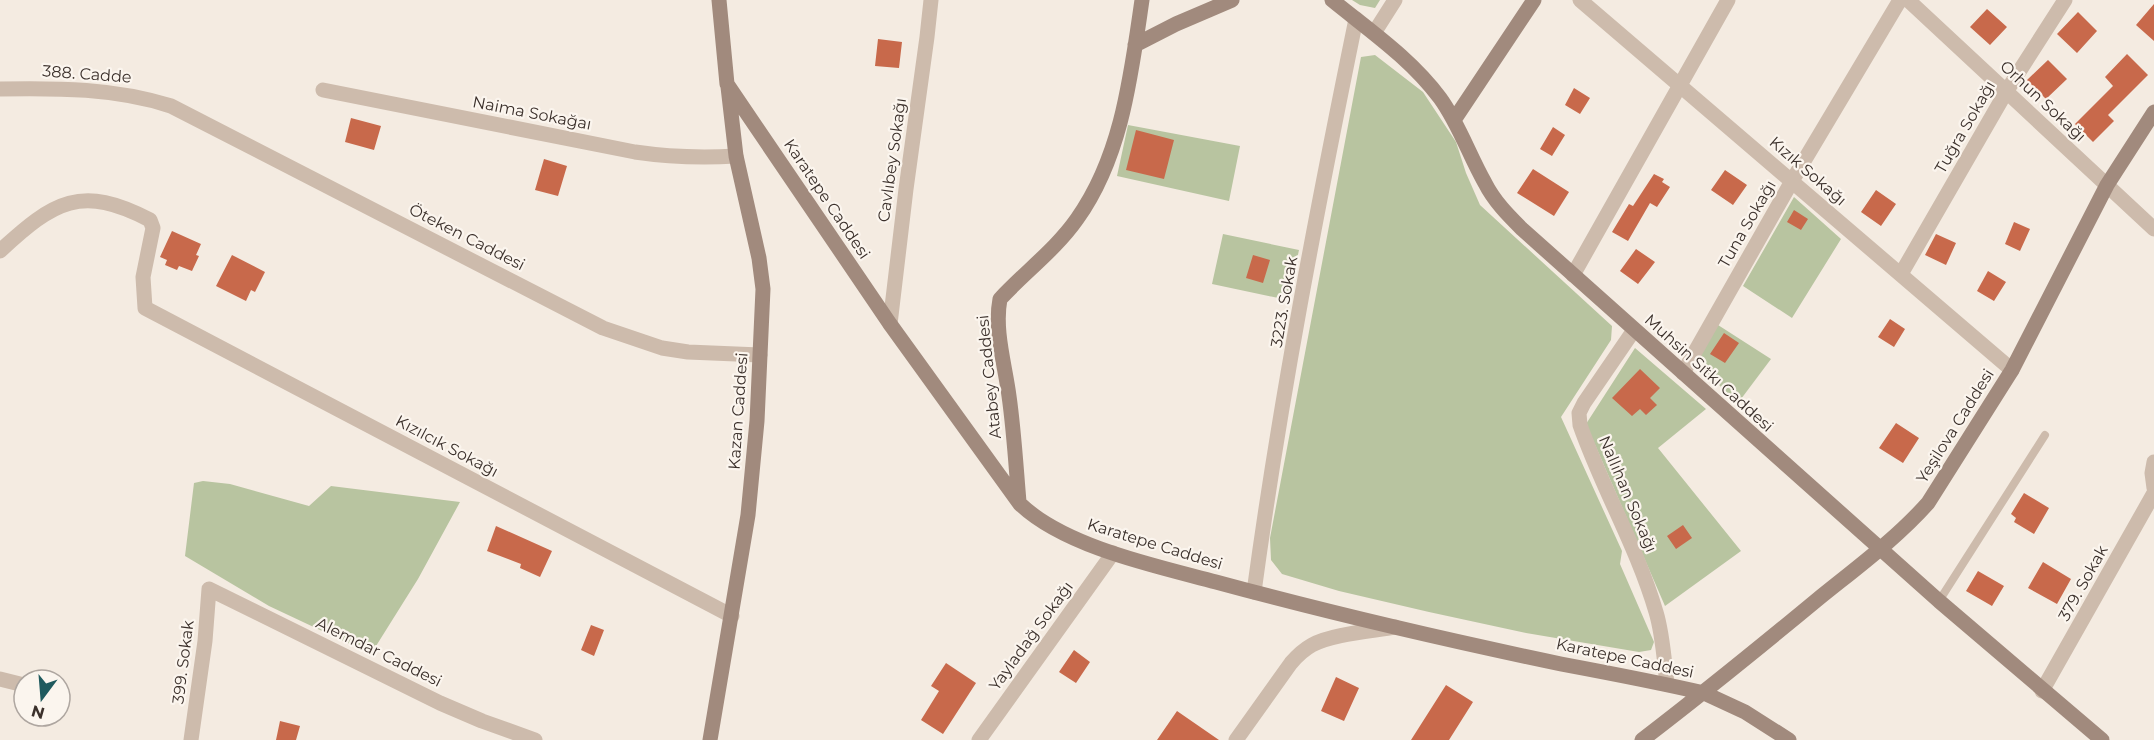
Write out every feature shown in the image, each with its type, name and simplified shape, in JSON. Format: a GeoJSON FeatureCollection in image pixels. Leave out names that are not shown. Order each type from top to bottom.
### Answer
{"type":"FeatureCollection","features":[{"type":"Feature","properties":{"kind":"street","name":"Karatepe Caddesi"},"geometry":{"type":"LineString","coordinates":[[719,0],[728,84],[890,324],[1020,504],[1030,514],[1049,525],[1113,553],[1254,592],[1395,627],[1704,693],[1744,712],[1789,740]]}},
{"type":"Feature","properties":{"kind":"street","name":"Cavlıbey Sokağı"},"geometry":{"type":"LineString","coordinates":[[890,324],[931,0]]}},
{"type":"Feature","properties":{"kind":"street","name":"Atabey Caddesi"},"geometry":{"type":"LineString","coordinates":[[1020,504],[1000,332],[998,311],[1000,299],[1059,240],[1076,220],[1095,190],[1117,132],[1142,0]]}},
{"type":"Feature","properties":{"kind":"street"},"geometry":{"type":"LineString","coordinates":[[1135,45],[1232,0]]}},
{"type":"Feature","properties":{"kind":"street","name":"Muhsin Sıtkı Caddesi"},"geometry":{"type":"LineString","coordinates":[[1332,0],[1374,33],[1421,75],[1454,120],[1485,184],[1503,210],[1939,602],[2102,740]]}},
{"type":"Feature","properties":{"kind":"street"},"geometry":{"type":"LineString","coordinates":[[1374,33],[1395,0]]}},
{"type":"Feature","properties":{"kind":"street"},"geometry":{"type":"LineString","coordinates":[[1454,120],[1534,0]]}},
{"type":"Feature","properties":{"kind":"street","name":"Kızık Sokağı"},"geometry":{"type":"LineString","coordinates":[[1580,0],[2012,370]]}},
{"type":"Feature","properties":{"kind":"street"},"geometry":{"type":"LineString","coordinates":[[1573,275],[1728,0]]}},
{"type":"Feature","properties":{"kind":"street","name":"Tuna Sokağı"},"geometry":{"type":"LineString","coordinates":[[1683,373],[1792,181],[1900,0]]}},
{"type":"Feature","properties":{"kind":"street","name":"Orhun Sokağı"},"geometry":{"type":"LineString","coordinates":[[1908,0],[2154,229]]}},
{"type":"Feature","properties":{"kind":"street","name":"Tuğra Sokağı"},"geometry":{"type":"LineString","coordinates":[[1901,274],[2007,92],[2065,0]]}},
{"type":"Feature","properties":{"kind":"street","name":"3223. Sokak"},"geometry":{"type":"LineString","coordinates":[[1254,592],[1281,414],[1328,156],[1356,19]]}},
{"type":"Feature","properties":{"kind":"street","name":"Kazan Caddesi"},"geometry":{"type":"LineString","coordinates":[[710,740],[748,514],[757,421],[763,289],[759,258],[736,156],[728,84]]}},
{"type":"Feature","properties":{"kind":"street","name":"388. Cadde"},"geometry":{"type":"LineString","coordinates":[[0,89],[111,92],[141,96],[171,106]]}},
{"type":"Feature","properties":{"kind":"street","name":"Naima Sokağaı"},"geometry":{"type":"LineString","coordinates":[[323,90],[635,152],[695,158],[736,156]]}},
{"type":"Feature","properties":{"kind":"street","name":"Öteken Caddesi"},"geometry":{"type":"LineString","coordinates":[[171,106],[603,328],[662,348],[688,352],[760,355]]}},
{"type":"Feature","properties":{"kind":"street","name":"Yeşilova Caddesi"},"geometry":{"type":"LineString","coordinates":[[1642,740],[1704,693],[1880,548],[1916,517],[1928,503],[2012,370],[2107,185],[2154,112]]}},
{"type":"Feature","properties":{"kind":"street","name":"Kızılcık Sokağı"},"geometry":{"type":"LineString","coordinates":[[0,251],[38,217],[60,206],[76,201],[95,200],[114,203],[131,210],[150,220],[153,228],[143,276],[145,308],[732,616]]}},
{"type":"Feature","properties":{"kind":"street","name":"Nallıhan Sokağı"},"geometry":{"type":"LineString","coordinates":[[1634,330],[1584,403],[1579,413],[1580,425],[1619,516],[1656,612],[1662,637],[1667,684]]}},
{"type":"Feature","properties":{"kind":"street"},"geometry":{"type":"LineString","coordinates":[[2154,462],[2152,473],[2154,488]]}},
{"type":"Feature","properties":{"kind":"street","name":"379. Sokak"},"geometry":{"type":"LineString","coordinates":[[2042,691],[2154,493]]}},
{"type":"Feature","properties":{"kind":"street","name":"Yayladağ Sokağı"},"geometry":{"type":"LineString","coordinates":[[979,740],[1113,553]]}},
{"type":"Feature","properties":{"kind":"street","name":"Alemdar Caddesi"},"geometry":{"type":"LineString","coordinates":[[210,589],[440,703],[527,739]]}},
{"type":"Feature","properties":{"kind":"street","name":"399. Sokak"},"geometry":{"type":"LineString","coordinates":[[191,740],[210,589]]}},
{"type":"Feature","properties":{"kind":"street"},"geometry":{"type":"LineString","coordinates":[[1236,740],[1301,652],[1325,640],[1395,627]]}},
{"type":"Feature","properties":{"kind":"lane"},"geometry":{"type":"LineString","coordinates":[[1939,602],[2045,435]]}},
{"type":"Feature","properties":{"kind":"green space"},"geometry":{"type":"Polygon","coordinates":[[[1352,0],[1380,0],[1375,8],[1360,5],[1352,0]]]}},
{"type":"Feature","properties":{"kind":"green space"},"geometry":{"type":"Polygon","coordinates":[[[1375,55],[1423,92],[1456,142],[1480,205],[1612,326],[1611,340],[1561,417],[1622,551],[1620,564],[1654,642],[1651,650],[1639,652],[1526,633],[1339,591],[1282,574],[1271,560],[1270,538],[1361,57],[1375,55]]]}},
{"type":"Feature","properties":{"kind":"green space"},"geometry":{"type":"Polygon","coordinates":[[[1128,125],[1240,146],[1229,201],[1117,176],[1128,125]]]}},
{"type":"Feature","properties":{"kind":"green space"},"geometry":{"type":"Polygon","coordinates":[[[1794,197],[1841,239],[1792,318],[1743,286],[1794,197]]]}},
{"type":"Feature","properties":{"kind":"green space"},"geometry":{"type":"Polygon","coordinates":[[[1223,234],[1299,250],[1288,300],[1212,284],[1223,234]]]}},
{"type":"Feature","properties":{"kind":"green space"},"geometry":{"type":"Polygon","coordinates":[[[1718,325],[1771,359],[1738,403],[1698,365],[1698,358],[1718,325]]]}},
{"type":"Feature","properties":{"kind":"green space"},"geometry":{"type":"Polygon","coordinates":[[[1635,348],[1706,409],[1658,448],[1741,551],[1665,606],[1586,424],[1635,348]]]}},
{"type":"Feature","properties":{"kind":"green space"},"geometry":{"type":"Polygon","coordinates":[[[203,481],[230,484],[309,506],[331,486],[460,502],[418,579],[371,654],[269,606],[185,556],[194,483],[203,481]]]}},
{"type":"Feature","properties":{"kind":"building"},"geometry":{"type":"Polygon","coordinates":[[[2154,4],[2154,41],[2136,25],[2154,4]]]}},
{"type":"Feature","properties":{"kind":"building"},"geometry":{"type":"Polygon","coordinates":[[[1987,9],[2007,27],[1990,45],[1970,27],[1987,9]]]}},
{"type":"Feature","properties":{"kind":"building"},"geometry":{"type":"Polygon","coordinates":[[[2078,12],[2097,31],[2077,53],[2057,34],[2078,12]]]}},
{"type":"Feature","properties":{"kind":"building"},"geometry":{"type":"Polygon","coordinates":[[[878,39],[902,42],[899,68],[875,66],[878,39]]]}},
{"type":"Feature","properties":{"kind":"building"},"geometry":{"type":"Polygon","coordinates":[[[2127,54],[2148,75],[2108,115],[2114,121],[2093,142],[2075,124],[2113,86],[2105,77],[2127,54]]]}},
{"type":"Feature","properties":{"kind":"building"},"geometry":{"type":"Polygon","coordinates":[[[2048,60],[2067,79],[2046,99],[2027,80],[2048,60]]]}},
{"type":"Feature","properties":{"kind":"building"},"geometry":{"type":"Polygon","coordinates":[[[1574,88],[1590,98],[1580,114],[1565,105],[1574,88]]]}},
{"type":"Feature","properties":{"kind":"building"},"geometry":{"type":"Polygon","coordinates":[[[351,118],[381,126],[374,150],[345,142],[351,118]]]}},
{"type":"Feature","properties":{"kind":"building"},"geometry":{"type":"Polygon","coordinates":[[[1553,127],[1565,135],[1552,156],[1540,149],[1553,127]]]}},
{"type":"Feature","properties":{"kind":"building"},"geometry":{"type":"Polygon","coordinates":[[[1136,130],[1174,140],[1164,179],[1126,170],[1136,130]]]}},
{"type":"Feature","properties":{"kind":"building"},"geometry":{"type":"Polygon","coordinates":[[[544,159],[567,166],[558,196],[535,190],[544,159]]]}},
{"type":"Feature","properties":{"kind":"building"},"geometry":{"type":"Polygon","coordinates":[[[1533,169],[1569,192],[1554,216],[1517,193],[1533,169]]]}},
{"type":"Feature","properties":{"kind":"building"},"geometry":{"type":"Polygon","coordinates":[[[1725,170],[1747,185],[1733,205],[1711,190],[1725,170]]]}},
{"type":"Feature","properties":{"kind":"building"},"geometry":{"type":"Polygon","coordinates":[[[1654,174],[1664,179],[1662,182],[1670,187],[1657,207],[1650,203],[1628,241],[1612,232],[1629,204],[1633,206],[1654,174]]]}},
{"type":"Feature","properties":{"kind":"building"},"geometry":{"type":"Polygon","coordinates":[[[1876,190],[1896,204],[1881,226],[1861,212],[1876,190]]]}},
{"type":"Feature","properties":{"kind":"building"},"geometry":{"type":"Polygon","coordinates":[[[1794,210],[1808,219],[1801,230],[1787,222],[1794,210]]]}},
{"type":"Feature","properties":{"kind":"building"},"geometry":{"type":"Polygon","coordinates":[[[2014,222],[2030,229],[2020,251],[2005,244],[2014,222]]]}},
{"type":"Feature","properties":{"kind":"building"},"geometry":{"type":"Polygon","coordinates":[[[172,231],[201,244],[196,255],[199,256],[192,271],[179,266],[177,270],[165,265],[167,260],[160,257],[172,231]]]}},
{"type":"Feature","properties":{"kind":"building"},"geometry":{"type":"Polygon","coordinates":[[[1936,234],[1956,243],[1946,265],[1925,255],[1936,234]]]}},
{"type":"Feature","properties":{"kind":"building"},"geometry":{"type":"Polygon","coordinates":[[[1636,249],[1655,262],[1638,284],[1620,271],[1636,249]]]}},
{"type":"Feature","properties":{"kind":"building"},"geometry":{"type":"Polygon","coordinates":[[[232,255],[265,272],[255,292],[251,290],[246,301],[216,286],[232,255]]]}},
{"type":"Feature","properties":{"kind":"building"},"geometry":{"type":"Polygon","coordinates":[[[1253,255],[1270,260],[1263,283],[1246,278],[1253,255]]]}},
{"type":"Feature","properties":{"kind":"building"},"geometry":{"type":"Polygon","coordinates":[[[1988,271],[2006,282],[1994,301],[1977,291],[1988,271]]]}},
{"type":"Feature","properties":{"kind":"building"},"geometry":{"type":"Polygon","coordinates":[[[1890,319],[1905,329],[1894,347],[1878,337],[1890,319]]]}},
{"type":"Feature","properties":{"kind":"building"},"geometry":{"type":"Polygon","coordinates":[[[1724,333],[1739,343],[1725,363],[1710,354],[1724,333]]]}},
{"type":"Feature","properties":{"kind":"building"},"geometry":{"type":"Polygon","coordinates":[[[1640,369],[1660,388],[1650,398],[1657,405],[1646,415],[1640,409],[1632,416],[1612,398],[1640,369]]]}},
{"type":"Feature","properties":{"kind":"building"},"geometry":{"type":"Polygon","coordinates":[[[1896,423],[1919,438],[1903,463],[1879,448],[1896,423]]]}},
{"type":"Feature","properties":{"kind":"building"},"geometry":{"type":"Polygon","coordinates":[[[2024,493],[2049,508],[2034,534],[2014,522],[2016,518],[2011,514],[2024,493]]]}},
{"type":"Feature","properties":{"kind":"building"},"geometry":{"type":"Polygon","coordinates":[[[1683,525],[1692,538],[1676,549],[1667,536],[1683,525]]]}},
{"type":"Feature","properties":{"kind":"building"},"geometry":{"type":"Polygon","coordinates":[[[496,526],[552,551],[540,577],[520,568],[521,564],[487,551],[496,526]]]}},
{"type":"Feature","properties":{"kind":"building"},"geometry":{"type":"Polygon","coordinates":[[[2043,562],[2071,579],[2057,604],[2028,588],[2043,562]]]}},
{"type":"Feature","properties":{"kind":"building"},"geometry":{"type":"Polygon","coordinates":[[[1978,571],[2004,586],[1992,606],[1966,591],[1978,571]]]}},
{"type":"Feature","properties":{"kind":"building"},"geometry":{"type":"Polygon","coordinates":[[[591,625],[604,630],[594,656],[581,650],[591,625]]]}},
{"type":"Feature","properties":{"kind":"building"},"geometry":{"type":"Polygon","coordinates":[[[1074,650],[1090,662],[1076,683],[1059,672],[1074,650]]]}},
{"type":"Feature","properties":{"kind":"building"},"geometry":{"type":"Polygon","coordinates":[[[946,663],[976,683],[943,734],[921,720],[939,691],[931,686],[946,663]]]}},
{"type":"Feature","properties":{"kind":"building"},"geometry":{"type":"Polygon","coordinates":[[[1336,677],[1359,688],[1344,721],[1321,711],[1336,677]]]}},
{"type":"Feature","properties":{"kind":"building"},"geometry":{"type":"Polygon","coordinates":[[[1446,685],[1473,702],[1449,740],[1411,740],[1446,685]]]}},
{"type":"Feature","properties":{"kind":"building"},"geometry":{"type":"Polygon","coordinates":[[[1177,711],[1219,740],[1157,740],[1177,711]]]}},
{"type":"Feature","properties":{"kind":"building"},"geometry":{"type":"Polygon","coordinates":[[[280,721],[300,726],[296,740],[276,740],[280,721]]]}}]}
